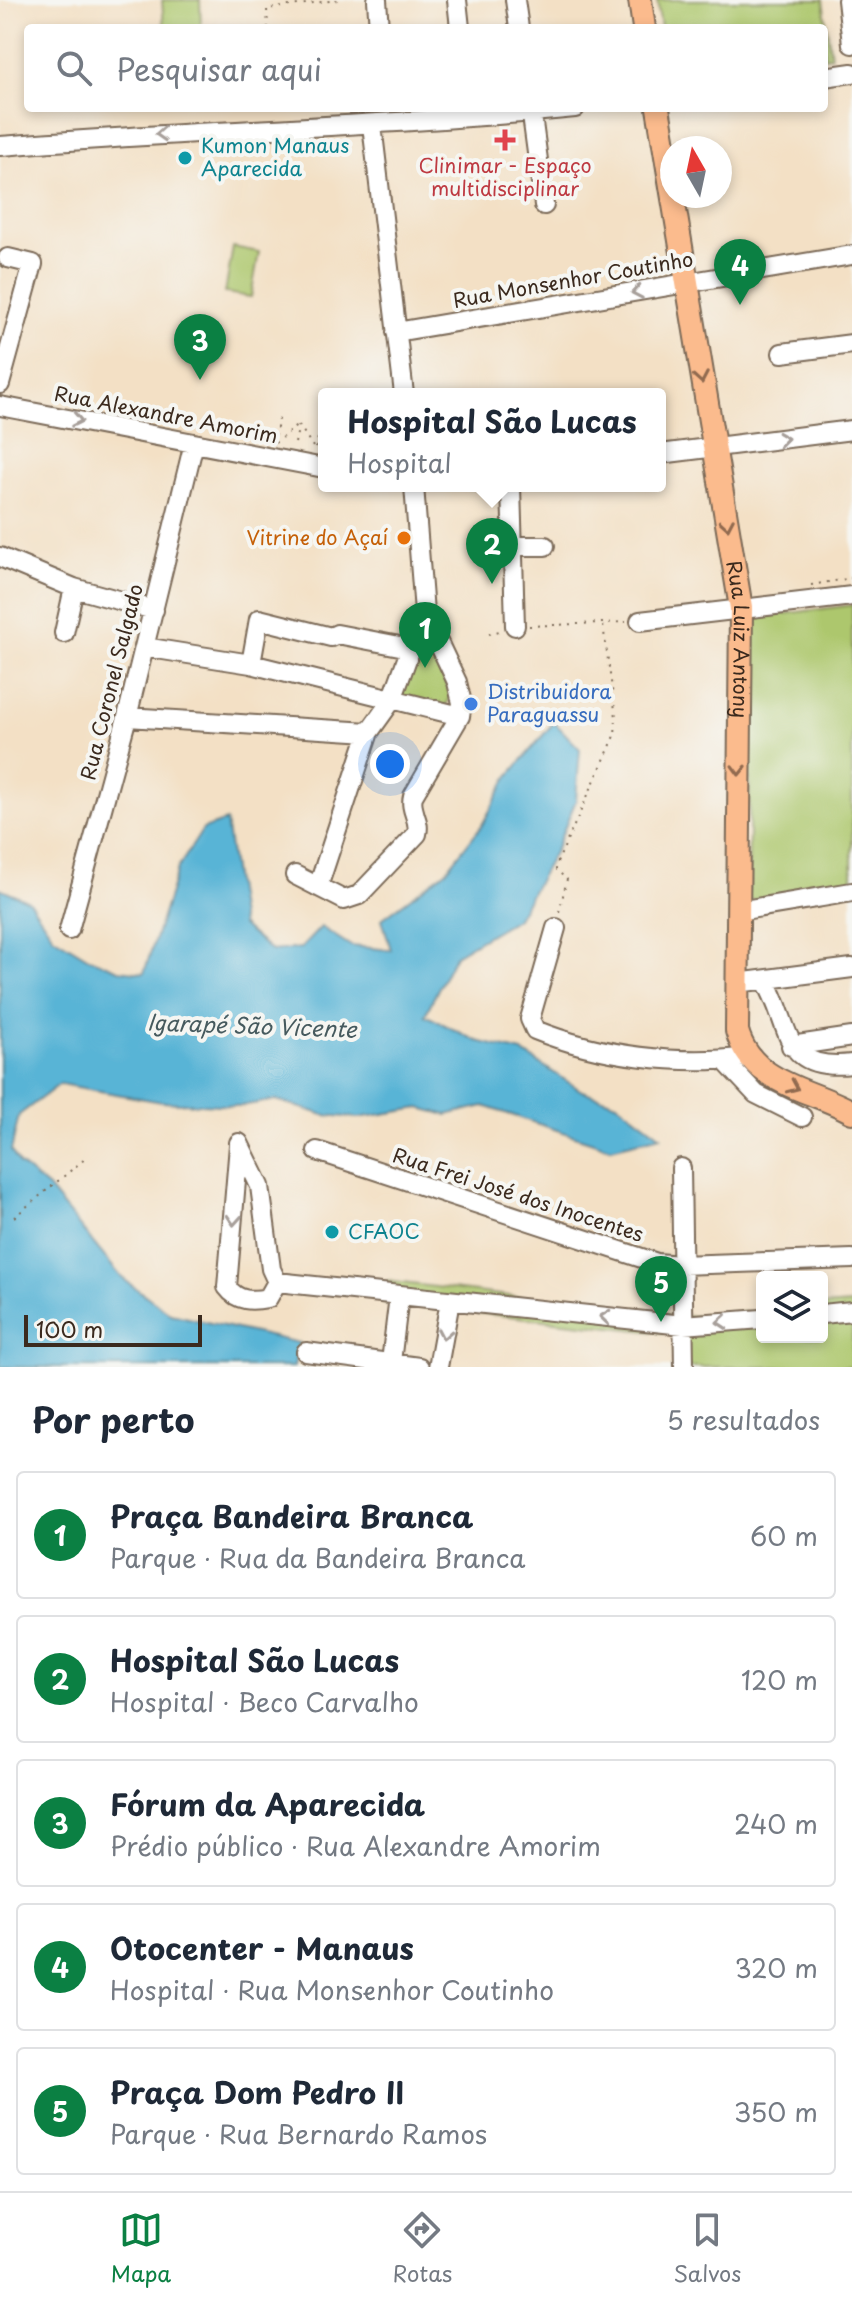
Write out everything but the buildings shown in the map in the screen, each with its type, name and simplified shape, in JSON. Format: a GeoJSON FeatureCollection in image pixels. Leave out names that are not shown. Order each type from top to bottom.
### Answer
{"type":"FeatureCollection","features":[{"type":"Feature","properties":{"kind":"main road"},"geometry":{"type":"LineString","coordinates":[[640,0],[643,24]]}},
{"type":"Feature","properties":{"kind":"main road","name":"Rua Luiz Antony"},"geometry":{"type":"LineString","coordinates":[[659,112],[741,608],[737,1031],[747,1057]]}},
{"type":"Feature","properties":{"kind":"main road"},"geometry":{"type":"LineString","coordinates":[[747,1057],[779,1081],[852,1112]]}},
{"type":"Feature","properties":{"kind":"street"},"geometry":{"type":"LineString","coordinates":[[377,0],[379,24]]}},
{"type":"Feature","properties":{"kind":"street"},"geometry":{"type":"LineString","coordinates":[[457,0],[460,24]]}},
{"type":"Feature","properties":{"kind":"street"},"geometry":{"type":"LineString","coordinates":[[515,0],[518,24]]}},
{"type":"Feature","properties":{"kind":"street"},"geometry":{"type":"LineString","coordinates":[[847,0],[852,44]]}},
{"type":"Feature","properties":{"kind":"street"},"geometry":{"type":"LineString","coordinates":[[828,76],[852,73]]}},
{"type":"Feature","properties":{"kind":"street"},"geometry":{"type":"LineString","coordinates":[[0,146],[489,112]]}},
{"type":"Feature","properties":{"kind":"street"},"geometry":{"type":"LineString","coordinates":[[531,112],[544,205]]}},
{"type":"Feature","properties":{"kind":"street"},"geometry":{"type":"LineString","coordinates":[[381,119],[396,332],[403,388]]}},
{"type":"Feature","properties":{"kind":"street","name":"Rua Monsenhor Coutinho"},"geometry":{"type":"LineString","coordinates":[[396,332],[852,255]]}},
{"type":"Feature","properties":{"kind":"street"},"geometry":{"type":"LineString","coordinates":[[0,384],[33,264],[8,258]]}},
{"type":"Feature","properties":{"kind":"street"},"geometry":{"type":"LineString","coordinates":[[782,353],[852,344]]}},
{"type":"Feature","properties":{"kind":"street","name":"Rua Alexandre Amorim"},"geometry":{"type":"LineString","coordinates":[[0,406],[194,443],[272,450],[292,461],[317,461]]}},
{"type":"Feature","properties":{"kind":"street"},"geometry":{"type":"LineString","coordinates":[[666,453],[852,430]]}},
{"type":"Feature","properties":{"kind":"street","name":"Rua Coronel Salgado"},"geometry":{"type":"LineString","coordinates":[[69,930],[127,717],[194,443]]}},
{"type":"Feature","properties":{"kind":"street"},"geometry":{"type":"LineString","coordinates":[[295,875],[344,900],[359,895],[417,834],[419,825],[411,804],[413,796],[460,716],[462,703],[457,682],[424,612],[414,492]]}},
{"type":"Feature","properties":{"kind":"street"},"geometry":{"type":"LineString","coordinates":[[511,492],[515,626]]}},
{"type":"Feature","properties":{"kind":"street"},"geometry":{"type":"LineString","coordinates":[[515,546],[545,546]]}},
{"type":"Feature","properties":{"kind":"street"},"geometry":{"type":"LineString","coordinates":[[0,557],[74,588],[154,610]]}},
{"type":"Feature","properties":{"kind":"street"},"geometry":{"type":"LineString","coordinates":[[64,633],[74,588]]}},
{"type":"Feature","properties":{"kind":"street"},"geometry":{"type":"LineString","coordinates":[[640,621],[852,596]]}},
{"type":"Feature","properties":{"kind":"street"},"geometry":{"type":"LineString","coordinates":[[318,887],[369,732],[392,700],[424,612]]}},
{"type":"Feature","properties":{"kind":"street"},"geometry":{"type":"LineString","coordinates":[[251,664],[259,619],[331,637],[337,634],[410,648]]}},
{"type":"Feature","properties":{"kind":"street"},"geometry":{"type":"LineString","coordinates":[[144,647],[251,664],[460,716]]}},
{"type":"Feature","properties":{"kind":"street"},"geometry":{"type":"LineString","coordinates":[[127,717],[369,732]]}},
{"type":"Feature","properties":{"kind":"street"},"geometry":{"type":"LineString","coordinates":[[738,911],[852,892]]}},
{"type":"Feature","properties":{"kind":"street"},"geometry":{"type":"LineString","coordinates":[[556,928],[530,1019],[535,1030],[588,1046],[656,1057],[724,1060],[747,1057]]}},
{"type":"Feature","properties":{"kind":"street"},"geometry":{"type":"LineString","coordinates":[[737,983],[852,968]]}},
{"type":"Feature","properties":{"kind":"street"},"geometry":{"type":"LineString","coordinates":[[765,980],[774,994],[791,1046],[806,1059],[824,1067],[852,1064]]}},
{"type":"Feature","properties":{"kind":"street"},"geometry":{"type":"LineString","coordinates":[[791,1046],[852,1037]]}},
{"type":"Feature","properties":{"kind":"street"},"geometry":{"type":"LineString","coordinates":[[724,1060],[756,1094],[802,1117]]}},
{"type":"Feature","properties":{"kind":"street"},"geometry":{"type":"LineString","coordinates":[[239,1143],[260,1186],[271,1269],[277,1282],[268,1298],[257,1300],[238,1298],[227,1287],[239,1143]]}},
{"type":"Feature","properties":{"kind":"street","name":"Rua Frei José dos Inocentes"},"geometry":{"type":"LineString","coordinates":[[317,1151],[612,1251],[680,1265],[852,1259]]}},
{"type":"Feature","properties":{"kind":"street"},"geometry":{"type":"LineString","coordinates":[[681,1168],[680,1265],[684,1367]]}},
{"type":"Feature","properties":{"kind":"street"},"geometry":{"type":"LineString","coordinates":[[277,1282],[683,1325],[756,1319]]}},
{"type":"Feature","properties":{"kind":"street"},"geometry":{"type":"LineString","coordinates":[[391,1362],[399,1296]]}},
{"type":"Feature","properties":{"kind":"street"},"geometry":{"type":"LineString","coordinates":[[438,1367],[450,1301]]}},
{"type":"Feature","properties":{"kind":"street"},"geometry":{"type":"LineString","coordinates":[[828,1313],[852,1311]]}},
{"type":"Feature","properties":{"kind":"street"},"geometry":{"type":"LineString","coordinates":[[306,1359],[391,1362],[419,1367]]}},
{"type":"Feature","properties":{"kind":"path"},"geometry":{"type":"LineString","coordinates":[[268,24],[267,9],[338,0]]}},
{"type":"Feature","properties":{"kind":"path"},"geometry":{"type":"LineString","coordinates":[[272,450],[280,415]]}},
{"type":"Feature","properties":{"kind":"path"},"geometry":{"type":"LineString","coordinates":[[299,424],[317,461]]}},
{"type":"Feature","properties":{"kind":"path"},"geometry":{"type":"LineString","coordinates":[[272,450],[299,424]]}},
{"type":"Feature","properties":{"kind":"path"},"geometry":{"type":"LineString","coordinates":[[292,461],[299,424]]}},
{"type":"Feature","properties":{"kind":"path"},"geometry":{"type":"LineString","coordinates":[[811,585],[852,578]]}},
{"type":"Feature","properties":{"kind":"path"},"geometry":{"type":"LineString","coordinates":[[489,634],[515,626],[603,625],[640,621]]}},
{"type":"Feature","properties":{"kind":"path"},"geometry":{"type":"LineString","coordinates":[[556,928],[567,879],[556,870],[556,865],[615,736],[616,717],[603,625]]}},
{"type":"Feature","properties":{"kind":"path"},"geometry":{"type":"LineString","coordinates":[[14,1217],[86,1158]]}},
{"type":"Feature","properties":{"kind":"green space"},"geometry":{"type":"Polygon","coordinates":[[[162,0],[200,0],[201,24],[164,24],[162,0]]]}},
{"type":"Feature","properties":{"kind":"green space"},"geometry":{"type":"Polygon","coordinates":[[[657,0],[823,0],[826,24],[660,24],[657,0]]]}},
{"type":"Feature","properties":{"kind":"green space"},"geometry":{"type":"Polygon","coordinates":[[[233,247],[259,252],[251,297],[225,293],[233,247]]]}},
{"type":"Feature","properties":{"kind":"green space"},"geometry":{"type":"Polygon","coordinates":[[[852,605],[852,883],[748,901],[752,618],[852,605]]]}},
{"type":"Feature","properties":{"kind":"green space"},"geometry":{"type":"Polygon","coordinates":[[[421,635],[429,640],[451,697],[444,708],[401,696],[421,635]]]}},
{"type":"Feature","properties":{"kind":"green space"},"geometry":{"type":"Polygon","coordinates":[[[386,1281],[681,1317],[756,1311],[756,1343],[828,1343],[828,1306],[852,1304],[852,1367],[678,1367],[676,1334],[384,1303],[386,1281]]]}},
{"type":"Feature","properties":{"kind":"water","name":"Igarapé São Vicente"},"geometry":{"type":"Polygon","coordinates":[[[554,722],[580,749],[576,800],[556,849],[517,918],[455,955],[425,1015],[477,1041],[522,1052],[582,1091],[617,1103],[661,1136],[611,1148],[484,1106],[447,1115],[420,1108],[358,1118],[324,1115],[276,1100],[240,1106],[162,1102],[60,1084],[19,1115],[11,1151],[19,1164],[48,1188],[122,1278],[171,1314],[299,1343],[294,1367],[0,1367],[0,888],[29,901],[53,936],[89,958],[119,970],[144,973],[178,868],[203,829],[226,821],[241,925],[271,951],[301,948],[321,927],[351,946],[391,950],[382,919],[446,871],[482,825],[508,777],[554,722]]]}},
{"type":"Feature","properties":{"kind":"place","name":"Clinimar - Espaço multidisciplinar"},"geometry":{"type":"Point","coordinates":[505,140]}},
{"type":"Feature","properties":{"kind":"place","name":"Kumon Manaus Aparecida"},"geometry":{"type":"Point","coordinates":[185,158]}},
{"type":"Feature","properties":{"kind":"place","name":"Otocenter - Manaus"},"geometry":{"type":"Point","coordinates":[740,305]}},
{"type":"Feature","properties":{"kind":"place","name":"Fórum da Aparecida"},"geometry":{"type":"Point","coordinates":[200,380]}},
{"type":"Feature","properties":{"kind":"place","name":"Vitrine do Açaí"},"geometry":{"type":"Point","coordinates":[404,538]}},
{"type":"Feature","properties":{"kind":"place","name":"Hospital São Lucas"},"geometry":{"type":"Point","coordinates":[492,584]}},
{"type":"Feature","properties":{"kind":"place","name":"Praça Bandeira Branca"},"geometry":{"type":"Point","coordinates":[425,668]}},
{"type":"Feature","properties":{"kind":"place","name":"Distribuidora Paraguassu"},"geometry":{"type":"Point","coordinates":[471,704]}},
{"type":"Feature","properties":{"kind":"place","name":"CFAOC"},"geometry":{"type":"Point","coordinates":[332,1232]}},
{"type":"Feature","properties":{"kind":"place","name":"Praça Dom Pedro II"},"geometry":{"type":"Point","coordinates":[661,1322]}}]}
